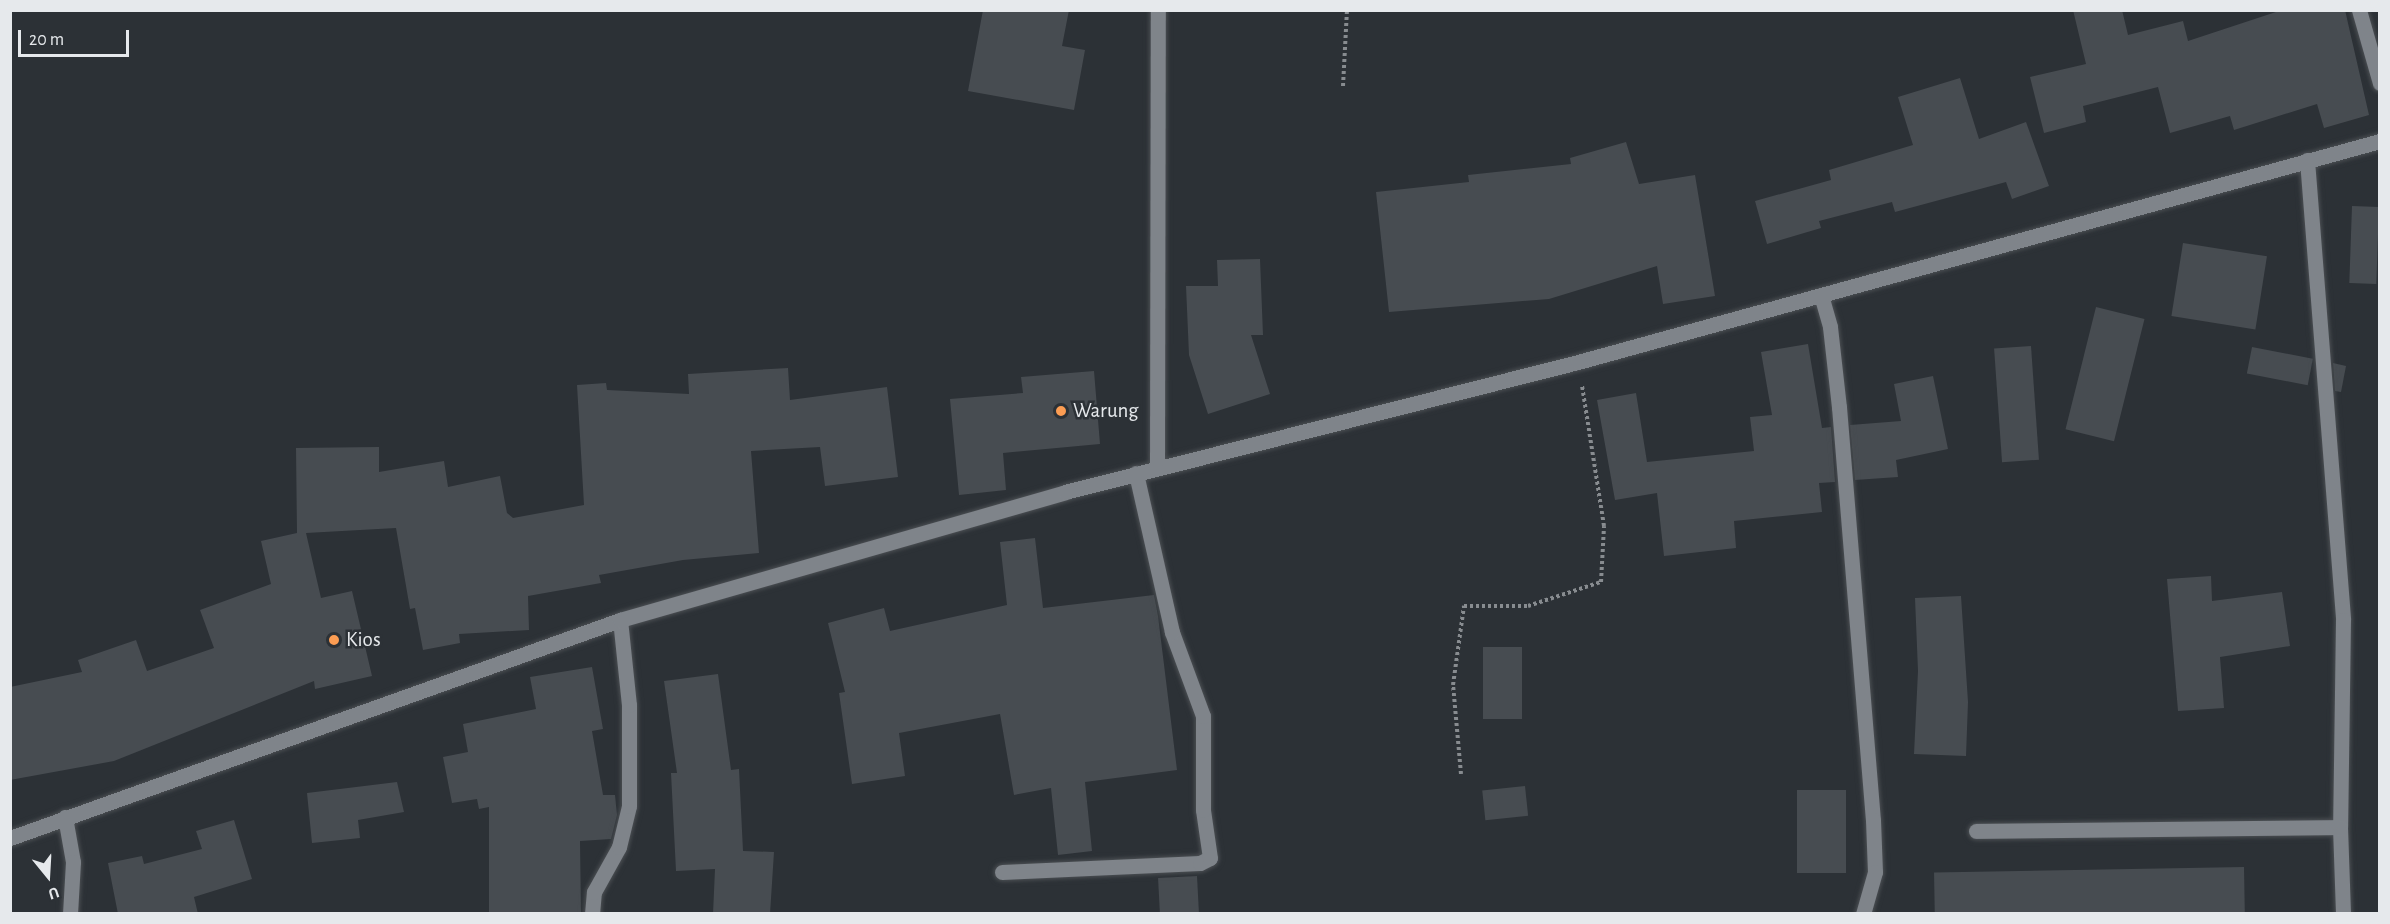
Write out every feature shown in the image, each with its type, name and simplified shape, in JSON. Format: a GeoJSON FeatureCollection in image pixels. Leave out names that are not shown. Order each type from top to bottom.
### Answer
{"type":"FeatureCollection","features":[{"type":"Feature","properties":{"kind":"street"},"geometry":{"type":"LineString","coordinates":[[1157,468],[1158,10]]}},
{"type":"Feature","properties":{"kind":"street"},"geometry":{"type":"LineString","coordinates":[[2359,10],[2379,83]]}},
{"type":"Feature","properties":{"kind":"street"},"geometry":{"type":"LineString","coordinates":[[10,838],[620,620],[1136,473],[1823,301],[2379,141]]}},
{"type":"Feature","properties":{"kind":"street"},"geometry":{"type":"LineString","coordinates":[[2307,160],[2343,620],[2340,827],[2343,914]]}},
{"type":"Feature","properties":{"kind":"street"},"geometry":{"type":"LineString","coordinates":[[1823,301],[1830,327],[1873,820],[1875,872],[1863,914]]}},
{"type":"Feature","properties":{"kind":"street"},"geometry":{"type":"LineString","coordinates":[[1002,872],[1200,863],[1210,858],[1203,810],[1203,716],[1173,632],[1136,473]]}},
{"type":"Feature","properties":{"kind":"street"},"geometry":{"type":"LineString","coordinates":[[592,914],[594,892],[619,847],[629,806],[629,705],[620,620]]}},
{"type":"Feature","properties":{"kind":"street"},"geometry":{"type":"LineString","coordinates":[[65,817],[73,862],[70,914]]}},
{"type":"Feature","properties":{"kind":"street"},"geometry":{"type":"LineString","coordinates":[[1976,831],[2340,827]]}},
{"type":"Feature","properties":{"kind":"path"},"geometry":{"type":"LineString","coordinates":[[1343,86],[1347,10]]}},
{"type":"Feature","properties":{"kind":"path"},"geometry":{"type":"LineString","coordinates":[[1461,774],[1453,685],[1464,606],[1528,606],[1601,582],[1604,526],[1578,362]]}},
{"type":"Feature","properties":{"kind":"building"},"geometry":{"type":"Polygon","coordinates":[[[983,10],[1069,10],[1062,46],[1085,50],[1074,110],[968,91],[983,10]]]}},
{"type":"Feature","properties":{"kind":"building"},"geometry":{"type":"Polygon","coordinates":[[[2073,10],[2122,10],[2128,35],[2183,21],[2188,41],[2282,10],[2345,10],[2369,115],[2324,128],[2317,104],[2234,130],[2230,116],[2170,133],[2158,87],[2083,106],[2086,122],[2044,133],[2030,77],[2086,64],[2073,10]]]}},
{"type":"Feature","properties":{"kind":"building"},"geometry":{"type":"Polygon","coordinates":[[[1960,78],[1979,139],[2026,122],[2049,186],[2012,199],[2006,182],[1895,212],[1892,202],[1819,221],[1821,228],[1767,244],[1755,201],[1831,180],[1829,170],[1913,145],[1898,97],[1960,78]]]}},
{"type":"Feature","properties":{"kind":"building"},"geometry":{"type":"Polygon","coordinates":[[[1626,142],[1639,184],[1695,175],[1715,296],[1663,304],[1657,266],[1549,299],[1389,312],[1376,192],[1469,182],[1468,175],[1571,164],[1570,158],[1626,142]]]}},
{"type":"Feature","properties":{"kind":"building"},"geometry":{"type":"Polygon","coordinates":[[[2352,206],[2379,207],[2376,284],[2349,283],[2352,206]]]}},
{"type":"Feature","properties":{"kind":"building"},"geometry":{"type":"Polygon","coordinates":[[[2183,243],[2267,256],[2255,329],[2171,316],[2183,243]]]}},
{"type":"Feature","properties":{"kind":"building"},"geometry":{"type":"Polygon","coordinates":[[[1260,259],[1263,335],[1251,335],[1270,394],[1208,414],[1189,355],[1186,286],[1218,286],[1217,260],[1260,259]]]}},
{"type":"Feature","properties":{"kind":"building"},"geometry":{"type":"Polygon","coordinates":[[[2096,307],[2145,319],[2114,441],[2066,429],[2096,307]]]}},
{"type":"Feature","properties":{"kind":"building"},"geometry":{"type":"Polygon","coordinates":[[[1808,344],[1822,428],[1831,427],[1835,482],[1819,483],[1822,512],[1734,521],[1736,548],[1664,556],[1657,493],[1615,500],[1597,400],[1636,393],[1647,462],[1754,451],[1750,417],[1772,415],[1761,352],[1808,344]]]}},
{"type":"Feature","properties":{"kind":"building"},"geometry":{"type":"Polygon","coordinates":[[[2031,346],[2039,460],[2002,462],[1994,349],[2031,346]]]}},
{"type":"Feature","properties":{"kind":"building"},"geometry":{"type":"Polygon","coordinates":[[[2252,347],[2313,359],[2308,385],[2247,374],[2252,347]]]}},
{"type":"Feature","properties":{"kind":"building"},"geometry":{"type":"Polygon","coordinates":[[[2333,363],[2346,366],[2341,392],[2335,391],[2333,363]]]}},
{"type":"Feature","properties":{"kind":"building"},"geometry":{"type":"Polygon","coordinates":[[[788,368],[790,400],[887,387],[898,477],[825,486],[820,447],[751,451],[759,553],[683,560],[599,575],[601,583],[528,596],[529,630],[459,634],[460,643],[423,650],[415,608],[410,609],[396,528],[306,533],[321,598],[352,591],[372,676],[315,689],[314,681],[114,761],[10,780],[10,687],[82,672],[78,660],[136,640],[147,671],[214,648],[200,610],[271,584],[261,541],[297,533],[296,448],[379,447],[379,472],[444,461],[448,487],[500,476],[507,513],[513,518],[584,505],[577,385],[606,383],[607,390],[689,394],[688,374],[788,368]]]}},
{"type":"Feature","properties":{"kind":"building"},"geometry":{"type":"Polygon","coordinates":[[[1094,371],[1100,444],[1003,453],[1006,490],[959,495],[950,399],[1023,393],[1021,377],[1094,371]]]}},
{"type":"Feature","properties":{"kind":"building"},"geometry":{"type":"Polygon","coordinates":[[[1933,376],[1948,449],[1896,460],[1898,477],[1855,480],[1850,425],[1901,421],[1894,384],[1933,376]]]}},
{"type":"Feature","properties":{"kind":"building"},"geometry":{"type":"Polygon","coordinates":[[[1035,538],[1043,608],[1154,595],[1158,616],[1177,770],[1085,782],[1092,851],[1058,855],[1051,788],[1014,795],[1000,714],[899,733],[905,776],[852,784],[839,693],[845,692],[828,623],[884,608],[890,631],[1007,605],[1000,542],[1035,538]]]}},
{"type":"Feature","properties":{"kind":"building"},"geometry":{"type":"Polygon","coordinates":[[[2211,576],[2212,601],[2282,592],[2290,646],[2220,657],[2224,708],[2178,711],[2167,579],[2211,576]]]}},
{"type":"Feature","properties":{"kind":"building"},"geometry":{"type":"Polygon","coordinates":[[[1961,596],[1968,702],[1966,756],[1914,754],[1918,671],[1915,598],[1961,596]]]}},
{"type":"Feature","properties":{"kind":"building"},"geometry":{"type":"Polygon","coordinates":[[[1483,647],[1522,647],[1522,719],[1483,719],[1483,647]]]}},
{"type":"Feature","properties":{"kind":"building"},"geometry":{"type":"Polygon","coordinates":[[[592,667],[603,729],[592,731],[603,795],[615,795],[617,815],[611,839],[580,841],[581,914],[489,914],[489,807],[479,809],[477,799],[452,803],[443,757],[468,752],[463,724],[536,709],[530,677],[592,667]]]}},
{"type":"Feature","properties":{"kind":"building"},"geometry":{"type":"Polygon","coordinates":[[[718,674],[731,770],[739,769],[743,851],[774,852],[770,914],[713,914],[715,869],[676,871],[671,773],[677,773],[664,681],[718,674]]]}},
{"type":"Feature","properties":{"kind":"building"},"geometry":{"type":"Polygon","coordinates":[[[397,782],[404,812],[358,820],[360,838],[312,843],[307,793],[397,782]]]}},
{"type":"Feature","properties":{"kind":"building"},"geometry":{"type":"Polygon","coordinates":[[[1525,786],[1528,816],[1485,820],[1482,790],[1525,786]]]}},
{"type":"Feature","properties":{"kind":"building"},"geometry":{"type":"Polygon","coordinates":[[[1797,790],[1846,790],[1846,873],[1797,873],[1797,790]]]}},
{"type":"Feature","properties":{"kind":"building"},"geometry":{"type":"Polygon","coordinates":[[[234,820],[252,879],[194,897],[198,914],[118,914],[108,863],[142,856],[144,864],[202,849],[196,831],[234,820]]]}},
{"type":"Feature","properties":{"kind":"building"},"geometry":{"type":"Polygon","coordinates":[[[2244,867],[2245,914],[1935,914],[1934,872],[2244,867]]]}},
{"type":"Feature","properties":{"kind":"building"},"geometry":{"type":"Polygon","coordinates":[[[1197,876],[1199,914],[1160,914],[1158,878],[1197,876]]]}},
{"type":"Feature","properties":{"kind":"place","name":"Warung"},"geometry":{"type":"Point","coordinates":[1061,411]}},
{"type":"Feature","properties":{"kind":"place","name":"Kios"},"geometry":{"type":"Point","coordinates":[334,640]}}]}
